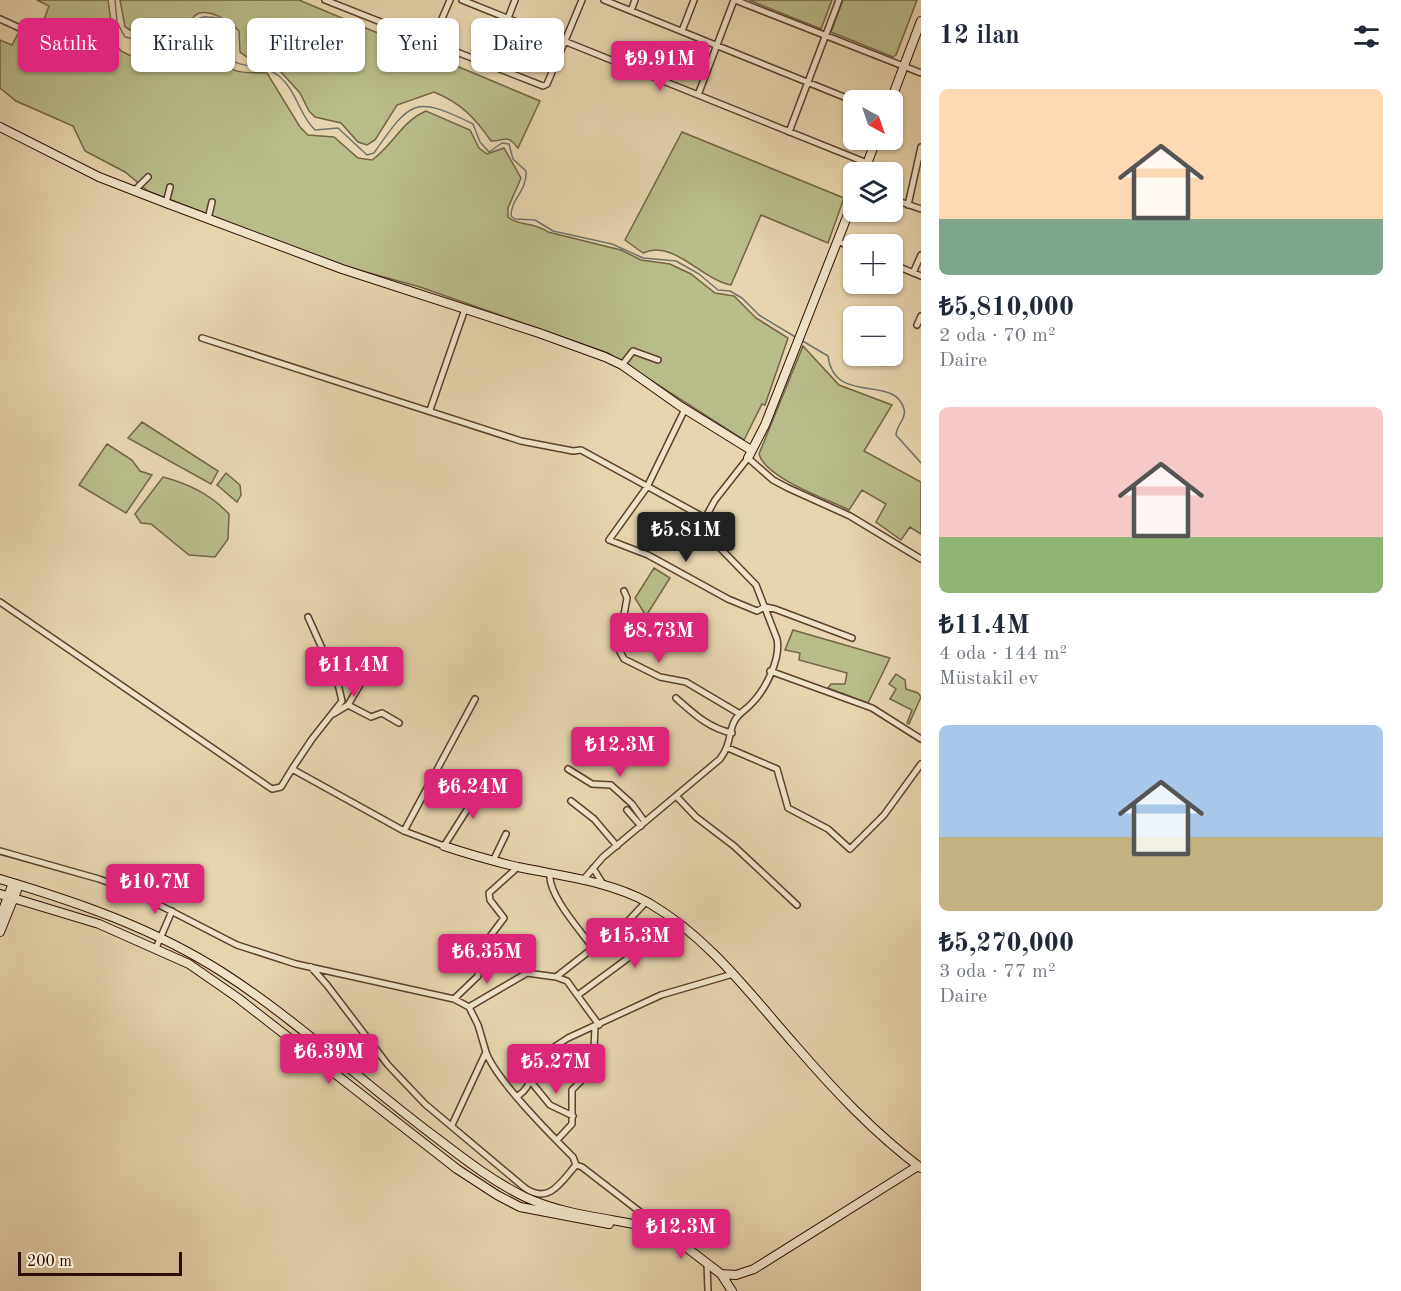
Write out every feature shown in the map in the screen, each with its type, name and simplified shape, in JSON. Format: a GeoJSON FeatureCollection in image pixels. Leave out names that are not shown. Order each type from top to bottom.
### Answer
{"type":"FeatureCollection","features":[{"type":"Feature","properties":{"kind":"street"},"geometry":{"type":"LineString","coordinates":[[325,0],[377,20]]}},
{"type":"Feature","properties":{"kind":"street"},"geometry":{"type":"LineString","coordinates":[[442,18],[450,0]]}},
{"type":"Feature","properties":{"kind":"street"},"geometry":{"type":"LineString","coordinates":[[462,0],[508,18],[515,0]]}},
{"type":"Feature","properties":{"kind":"street"},"geometry":{"type":"LineString","coordinates":[[459,53],[543,86],[547,84],[582,0]]}},
{"type":"Feature","properties":{"kind":"street"},"geometry":{"type":"LineString","coordinates":[[604,0],[843,96]]}},
{"type":"Feature","properties":{"kind":"street"},"geometry":{"type":"LineString","coordinates":[[631,11],[635,0]]}},
{"type":"Feature","properties":{"kind":"street"},"geometry":{"type":"LineString","coordinates":[[682,31],[694,0]]}},
{"type":"Feature","properties":{"kind":"street"},"geometry":{"type":"LineString","coordinates":[[698,95],[735,0],[921,73]]}},
{"type":"Feature","properties":{"kind":"street"},"geometry":{"type":"LineString","coordinates":[[789,132],[839,0]]}},
{"type":"Feature","properties":{"kind":"street"},"geometry":{"type":"LineString","coordinates":[[0,19],[18,27]]}},
{"type":"Feature","properties":{"kind":"street"},"geometry":{"type":"LineString","coordinates":[[895,90],[921,21]]}},
{"type":"Feature","properties":{"kind":"street"},"geometry":{"type":"LineString","coordinates":[[565,40],[864,162]]}},
{"type":"Feature","properties":{"kind":"street"},"geometry":{"type":"LineString","coordinates":[[0,127],[99,177],[208,219],[342,269],[539,333],[622,365],[749,454],[773,480],[850,516],[921,559]]}},
{"type":"Feature","properties":{"kind":"street"},"geometry":{"type":"LineString","coordinates":[[908,205],[921,147]]}},
{"type":"Feature","properties":{"kind":"street"},"geometry":{"type":"LineString","coordinates":[[135,190],[148,177]]}},
{"type":"Feature","properties":{"kind":"street"},"geometry":{"type":"LineString","coordinates":[[166,202],[170,187]]}},
{"type":"Feature","properties":{"kind":"street"},"geometry":{"type":"LineString","coordinates":[[208,219],[212,202]]}},
{"type":"Feature","properties":{"kind":"street"},"geometry":{"type":"LineString","coordinates":[[903,203],[921,209]]}},
{"type":"Feature","properties":{"kind":"street"},"geometry":{"type":"LineString","coordinates":[[583,880],[617,846],[708,771],[728,748],[733,724],[740,714],[754,702],[771,671],[779,647],[756,585],[721,549],[707,529],[705,518],[737,468],[749,454],[765,425],[845,222]]}},
{"type":"Feature","properties":{"kind":"street"},"geometry":{"type":"LineString","coordinates":[[837,241],[843,243]]}},
{"type":"Feature","properties":{"kind":"street"},"geometry":{"type":"LineString","coordinates":[[913,273],[921,255]]}},
{"type":"Feature","properties":{"kind":"street"},"geometry":{"type":"LineString","coordinates":[[903,269],[921,276]]}},
{"type":"Feature","properties":{"kind":"street"},"geometry":{"type":"LineString","coordinates":[[430,411],[465,309]]}},
{"type":"Feature","properties":{"kind":"street"},"geometry":{"type":"LineString","coordinates":[[917,325],[921,316]]}},
{"type":"Feature","properties":{"kind":"street"},"geometry":{"type":"LineString","coordinates":[[202,338],[521,441],[573,451],[581,450],[705,518]]}},
{"type":"Feature","properties":{"kind":"street"},"geometry":{"type":"LineString","coordinates":[[622,365],[633,351],[658,360]]}},
{"type":"Feature","properties":{"kind":"street"},"geometry":{"type":"LineString","coordinates":[[685,410],[647,487],[609,540],[648,555],[728,599],[757,611],[765,607],[852,638]]}},
{"type":"Feature","properties":{"kind":"street"},"geometry":{"type":"LineString","coordinates":[[624,591],[627,598],[618,648],[624,659],[660,677],[686,682],[740,714]]}},
{"type":"Feature","properties":{"kind":"street"},"geometry":{"type":"LineString","coordinates":[[0,602],[272,789],[281,787],[342,701],[342,695],[308,617]]}},
{"type":"Feature","properties":{"kind":"street"},"geometry":{"type":"LineString","coordinates":[[331,715],[348,705],[377,656]]}},
{"type":"Feature","properties":{"kind":"street"},"geometry":{"type":"LineString","coordinates":[[771,671],[872,708],[921,739]]}},
{"type":"Feature","properties":{"kind":"street"},"geometry":{"type":"LineString","coordinates":[[676,698],[700,719],[732,733]]}},
{"type":"Feature","properties":{"kind":"street"},"geometry":{"type":"LineString","coordinates":[[404,831],[475,699]]}},
{"type":"Feature","properties":{"kind":"street"},"geometry":{"type":"LineString","coordinates":[[348,705],[371,717],[382,713],[399,723]]}},
{"type":"Feature","properties":{"kind":"street"},"geometry":{"type":"LineString","coordinates":[[728,748],[777,769],[788,808],[828,829],[850,849],[884,815],[921,764]]}},
{"type":"Feature","properties":{"kind":"street"},"geometry":{"type":"LineString","coordinates":[[292,769],[404,831],[493,861],[603,885],[646,902],[677,922],[734,974],[849,1103],[919,1167],[887,1184],[786,1251],[754,1269],[736,1275],[721,1274]]}},
{"type":"Feature","properties":{"kind":"street"},"geometry":{"type":"LineString","coordinates":[[568,769],[592,784],[611,785],[632,804],[643,824]]}},
{"type":"Feature","properties":{"kind":"street"},"geometry":{"type":"LineString","coordinates":[[444,846],[484,783]]}},
{"type":"Feature","properties":{"kind":"street"},"geometry":{"type":"LineString","coordinates":[[677,797],[696,817],[734,846],[797,905]]}},
{"type":"Feature","properties":{"kind":"street"},"geometry":{"type":"LineString","coordinates":[[571,801],[594,819],[617,846]]}},
{"type":"Feature","properties":{"kind":"street"},"geometry":{"type":"LineString","coordinates":[[627,810],[643,824]]}},
{"type":"Feature","properties":{"kind":"street"},"geometry":{"type":"LineString","coordinates":[[493,861],[506,834]]}},
{"type":"Feature","properties":{"kind":"street"},"geometry":{"type":"LineString","coordinates":[[0,851],[99,879],[172,911],[237,945],[309,966],[454,999],[469,1007],[478,1025],[486,1052],[497,1071],[573,1157],[576,1165]]}},
{"type":"Feature","properties":{"kind":"street"},"geometry":{"type":"LineString","coordinates":[[454,999],[478,976],[478,957],[482,947],[504,918],[490,900],[489,893],[518,867]]}},
{"type":"Feature","properties":{"kind":"street"},"geometry":{"type":"LineString","coordinates":[[593,868],[603,885]]}},
{"type":"Feature","properties":{"kind":"street"},"geometry":{"type":"LineString","coordinates":[[550,873],[549,882],[556,895],[593,948]]}},
{"type":"Feature","properties":{"kind":"street"},"geometry":{"type":"LineString","coordinates":[[0,879],[99,910],[160,938],[223,973],[306,1034],[390,1103],[500,1183],[544,1205],[644,1226],[657,1225]]}},
{"type":"Feature","properties":{"kind":"street"},"geometry":{"type":"LineString","coordinates":[[0,932],[16,884]]}},
{"type":"Feature","properties":{"kind":"street"},"geometry":{"type":"LineString","coordinates":[[0,894],[99,924],[189,964],[238,998],[387,1117],[457,1169],[520,1207],[666,1232]]}},
{"type":"Feature","properties":{"kind":"street"},"geometry":{"type":"LineString","coordinates":[[0,918],[13,897]]}},
{"type":"Feature","properties":{"kind":"street"},"geometry":{"type":"LineString","coordinates":[[556,977],[629,920],[646,902]]}},
{"type":"Feature","properties":{"kind":"street"},"geometry":{"type":"LineString","coordinates":[[156,948],[172,911]]}},
{"type":"Feature","properties":{"kind":"street"},"geometry":{"type":"LineString","coordinates":[[579,995],[677,922]]}},
{"type":"Feature","properties":{"kind":"street"},"geometry":{"type":"LineString","coordinates":[[309,966],[327,985],[388,1065],[425,1104],[532,1193],[545,1195],[553,1192],[576,1165]]}},
{"type":"Feature","properties":{"kind":"street"},"geometry":{"type":"LineString","coordinates":[[469,1007],[527,973],[567,981],[579,995],[597,1026],[593,1069],[572,1090],[572,1124],[557,1140]]}},
{"type":"Feature","properties":{"kind":"street"},"geometry":{"type":"LineString","coordinates":[[518,1096],[532,1083],[535,1069],[543,1060],[545,1053],[568,1038],[661,995],[734,974]]}},
{"type":"Feature","properties":{"kind":"street"},"geometry":{"type":"LineString","coordinates":[[452,1125],[486,1052]]}},
{"type":"Feature","properties":{"kind":"street"},"geometry":{"type":"LineString","coordinates":[[532,1083],[550,1105],[573,1116]]}},
{"type":"Feature","properties":{"kind":"street"},"geometry":{"type":"LineString","coordinates":[[576,1165],[582,1167],[721,1274],[730,1288]]}},
{"type":"Feature","properties":{"kind":"street"},"geometry":{"type":"LineString","coordinates":[[707,1263],[708,1291]]}},
{"type":"Feature","properties":{"kind":"street"},"geometry":{"type":"LineString","coordinates":[[730,1288],[736,1275]]}},
{"type":"Feature","properties":{"kind":"green space"},"geometry":{"type":"Polygon","coordinates":[[[37,0],[108,0],[111,18],[45,18],[49,6],[37,0]]]}},
{"type":"Feature","properties":{"kind":"green space"},"geometry":{"type":"Polygon","coordinates":[[[120,0],[299,0],[342,18],[247,18],[247,57],[240,52],[239,31],[235,27],[235,18],[199,13],[193,18],[131,18],[131,30],[125,27],[120,0]]]}},
{"type":"Feature","properties":{"kind":"green space"},"geometry":{"type":"Polygon","coordinates":[[[749,0],[832,0],[821,29],[749,0]]]}},
{"type":"Feature","properties":{"kind":"green space"},"geometry":{"type":"Polygon","coordinates":[[[843,0],[917,0],[896,55],[893,57],[831,32],[843,0]]]}},
{"type":"Feature","properties":{"kind":"green space"},"geometry":{"type":"Polygon","coordinates":[[[365,28],[377,33],[377,72],[459,72],[459,67],[540,101],[518,148],[508,139],[491,141],[467,112],[434,92],[397,105],[375,140],[367,145],[358,142],[341,123],[315,117],[309,111],[300,93],[281,72],[365,72],[365,28]]]}},
{"type":"Feature","properties":{"kind":"green space"},"geometry":{"type":"Polygon","coordinates":[[[18,34],[18,72],[119,72],[119,48],[131,56],[131,72],[235,71],[267,73],[300,127],[308,135],[334,137],[358,158],[372,160],[410,121],[426,111],[470,130],[479,148],[487,154],[504,148],[521,178],[508,208],[508,217],[512,220],[548,232],[621,250],[641,260],[670,264],[691,274],[715,293],[734,296],[756,318],[788,338],[765,405],[762,404],[744,440],[608,353],[420,287],[337,264],[148,191],[125,172],[85,151],[73,126],[16,101],[0,88],[0,40],[12,45],[18,34]]]}},
{"type":"Feature","properties":{"kind":"green space"},"geometry":{"type":"Polygon","coordinates":[[[682,132],[843,198],[828,243],[761,215],[731,285],[709,276],[676,255],[654,250],[643,253],[625,240],[682,132]]]}},
{"type":"Feature","properties":{"kind":"green space"},"geometry":{"type":"Polygon","coordinates":[[[803,346],[839,385],[892,405],[864,451],[921,482],[921,534],[910,527],[901,540],[876,522],[886,504],[862,490],[849,510],[784,479],[764,463],[759,454],[803,346]]]}},
{"type":"Feature","properties":{"kind":"green space"},"geometry":{"type":"Polygon","coordinates":[[[142,422],[218,471],[211,484],[128,438],[142,422]]]}},
{"type":"Feature","properties":{"kind":"green space"},"geometry":{"type":"Polygon","coordinates":[[[107,444],[132,460],[140,471],[152,475],[126,513],[79,485],[107,444]]]}},
{"type":"Feature","properties":{"kind":"green space"},"geometry":{"type":"Polygon","coordinates":[[[226,473],[240,485],[241,495],[237,502],[217,485],[226,473]]]}},
{"type":"Feature","properties":{"kind":"green space"},"geometry":{"type":"Polygon","coordinates":[[[163,477],[199,491],[229,514],[228,539],[215,557],[189,555],[151,524],[141,523],[135,514],[163,477]]]}},
{"type":"Feature","properties":{"kind":"green space"},"geometry":{"type":"Polygon","coordinates":[[[654,568],[670,578],[646,616],[635,598],[654,568]]]}},
{"type":"Feature","properties":{"kind":"green space"},"geometry":{"type":"Polygon","coordinates":[[[793,630],[890,658],[868,703],[828,688],[831,684],[845,684],[847,673],[799,660],[800,653],[785,650],[793,630]]]}},
{"type":"Feature","properties":{"kind":"green space"},"geometry":{"type":"Polygon","coordinates":[[[896,674],[905,680],[906,689],[918,693],[921,697],[909,724],[907,723],[912,710],[890,699],[896,689],[889,684],[896,674]]]}},
{"type":"Feature","properties":{"kind":"waterway"},"geometry":{"type":"LineString","coordinates":[[115,0],[117,22],[125,37],[135,39],[151,30],[156,32],[166,48],[173,53],[184,54],[193,45],[195,38],[193,25],[199,18],[220,19],[227,23],[230,28],[229,55],[232,60],[242,65],[266,69],[279,76],[290,89],[315,130],[338,128],[367,155],[374,153],[397,122],[415,108],[426,106],[438,109],[473,124],[480,142],[489,152],[502,143],[509,144],[513,159],[526,171],[524,184],[513,204],[511,216],[515,219],[535,220],[553,231],[612,244],[643,258],[676,261],[699,274],[718,290],[730,291],[742,298],[759,315],[797,338]]}},
{"type":"Feature","properties":{"kind":"waterway"},"geometry":{"type":"LineString","coordinates":[[801,340],[828,356],[833,371],[841,380],[852,386],[889,393],[898,399],[905,412],[896,435],[921,463]]}}]}
